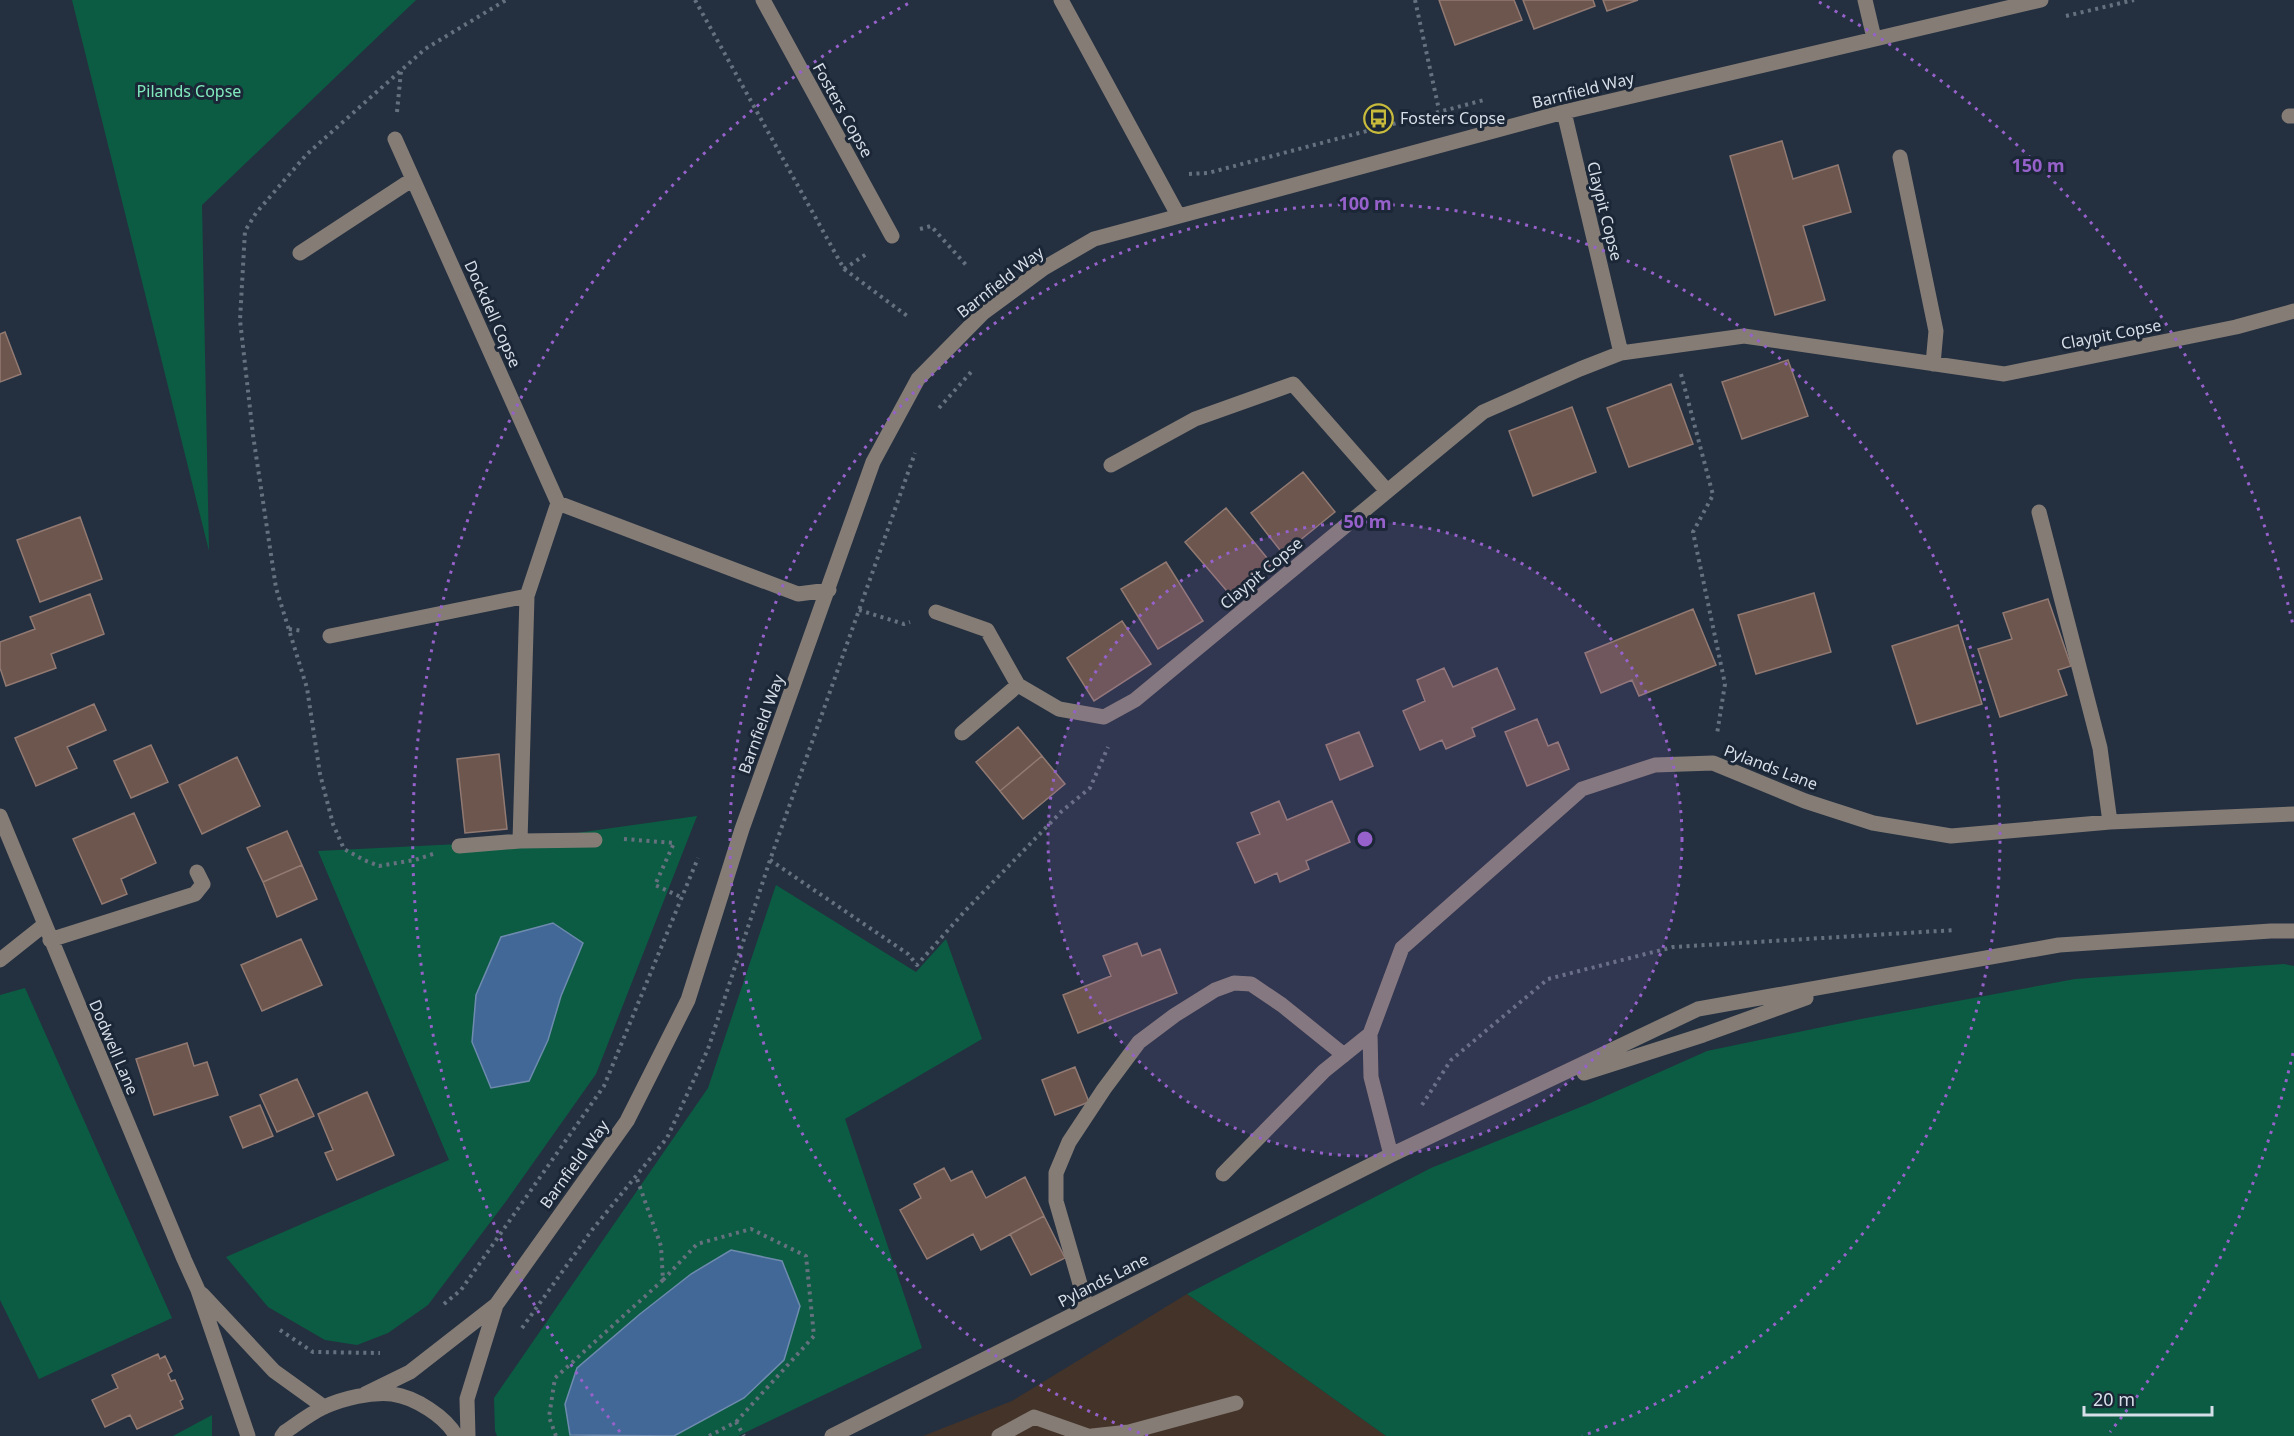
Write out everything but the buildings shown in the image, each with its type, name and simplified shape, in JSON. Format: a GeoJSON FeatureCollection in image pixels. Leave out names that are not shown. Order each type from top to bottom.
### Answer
{"type":"FeatureCollection","features":[{"type":"Feature","properties":{"kind":"street","name":"Fosters Copse"},"geometry":{"type":"LineString","coordinates":[[763,0],[892,237]]}},
{"type":"Feature","properties":{"kind":"street"},"geometry":{"type":"LineString","coordinates":[[1061,0],[1178,215]]}},
{"type":"Feature","properties":{"kind":"street"},"geometry":{"type":"LineString","coordinates":[[1866,0],[1874,38]]}},
{"type":"Feature","properties":{"kind":"street","name":"Barnfield Way"},"geometry":{"type":"LineString","coordinates":[[365,1395],[410,1372],[496,1305],[627,1121],[688,1000],[742,829],[873,462],[918,379],[983,314],[1044,268],[1094,239],[1564,112],[2041,0]]}},
{"type":"Feature","properties":{"kind":"street","name":"Claypit Copse"},"geometry":{"type":"LineString","coordinates":[[1564,112],[1621,352]]}},
{"type":"Feature","properties":{"kind":"street","name":"Dockdell Copse"},"geometry":{"type":"LineString","coordinates":[[395,139],[558,503]]}},
{"type":"Feature","properties":{"kind":"street"},"geometry":{"type":"LineString","coordinates":[[1900,157],[1936,331],[1933,364]]}},
{"type":"Feature","properties":{"kind":"street"},"geometry":{"type":"LineString","coordinates":[[300,253],[413,179]]}},
{"type":"Feature","properties":{"kind":"street","name":"Claypit Copse"},"geometry":{"type":"LineString","coordinates":[[1104,717],[1135,700],[1483,412],[1621,352],[1744,336],[2004,374],[2236,327],[2294,311]]}},
{"type":"Feature","properties":{"kind":"street"},"geometry":{"type":"LineString","coordinates":[[1111,465],[1195,419],[1293,384],[1387,491]]}},
{"type":"Feature","properties":{"kind":"street"},"geometry":{"type":"LineString","coordinates":[[520,841],[527,596],[558,503],[798,594],[829,590]]}},
{"type":"Feature","properties":{"kind":"street"},"geometry":{"type":"LineString","coordinates":[[2039,512],[2100,748],[2110,822]]}},
{"type":"Feature","properties":{"kind":"street"},"geometry":{"type":"LineString","coordinates":[[330,636],[527,596]]}},
{"type":"Feature","properties":{"kind":"street"},"geometry":{"type":"LineString","coordinates":[[936,612],[987,630],[1018,685],[1059,709],[1104,717]]}},
{"type":"Feature","properties":{"kind":"street"},"geometry":{"type":"LineString","coordinates":[[962,733],[1018,685]]}},
{"type":"Feature","properties":{"kind":"street","name":"Pylands Lane"},"geometry":{"type":"LineString","coordinates":[[1391,1155],[1371,1077],[1370,1034],[1402,948],[1582,789],[1655,765],[1713,763],[1805,801],[1873,823],[1951,836],[2110,822],[2294,814]]}},
{"type":"Feature","properties":{"kind":"street","name":"Dodwell Lane"},"geometry":{"type":"LineString","coordinates":[[0,816],[198,1290],[248,1436]]}},
{"type":"Feature","properties":{"kind":"street"},"geometry":{"type":"LineString","coordinates":[[459,846],[520,841],[596,840]]}},
{"type":"Feature","properties":{"kind":"street"},"geometry":{"type":"LineString","coordinates":[[50,940],[195,894],[203,884],[197,872]]}},
{"type":"Feature","properties":{"kind":"street"},"geometry":{"type":"LineString","coordinates":[[0,960],[44,925]]}},
{"type":"Feature","properties":{"kind":"street","name":"Pylands Lane"},"geometry":{"type":"LineString","coordinates":[[832,1436],[1391,1155],[1698,1009],[2059,945],[2294,931]]}},
{"type":"Feature","properties":{"kind":"street"},"geometry":{"type":"LineString","coordinates":[[1087,1308],[1056,1201],[1056,1173],[1069,1142],[1139,1042],[1175,1015],[1215,990],[1234,983],[1251,984],[1282,1005],[1344,1055]]}},
{"type":"Feature","properties":{"kind":"street"},"geometry":{"type":"LineString","coordinates":[[1535,1088],[1703,1035],[1844,984]]}},
{"type":"Feature","properties":{"kind":"street"},"geometry":{"type":"LineString","coordinates":[[1223,1174],[1324,1071],[1370,1034]]}},
{"type":"Feature","properties":{"kind":"street","name":"Dodwell Lane"},"geometry":{"type":"LineString","coordinates":[[198,1290],[274,1371],[324,1407]]}},
{"type":"Feature","properties":{"kind":"street","name":"Barnfield Way"},"geometry":{"type":"LineString","coordinates":[[468,1436],[466,1399],[496,1305]]}},
{"type":"Feature","properties":{"kind":"street"},"geometry":{"type":"LineString","coordinates":[[282,1436],[324,1407],[365,1395],[394,1394],[425,1406],[450,1425],[456,1436]]}},
{"type":"Feature","properties":{"kind":"street"},"geometry":{"type":"LineString","coordinates":[[999,1436],[1034,1417],[1090,1436],[1129,1432],[1236,1403]]}},
{"type":"Feature","properties":{"kind":"path"},"geometry":{"type":"LineString","coordinates":[[459,846],[415,860],[379,866],[364,861],[344,849],[333,824],[321,774],[307,688],[276,588],[253,435],[240,320],[245,231],[256,213],[307,154],[424,49],[506,0]]}},
{"type":"Feature","properties":{"kind":"path"},"geometry":{"type":"LineString","coordinates":[[695,0],[844,269],[910,318]]}},
{"type":"Feature","properties":{"kind":"path"},"geometry":{"type":"LineString","coordinates":[[1415,0],[1439,110]]}},
{"type":"Feature","properties":{"kind":"path"},"geometry":{"type":"LineString","coordinates":[[2065,17],[2134,0]]}},
{"type":"Feature","properties":{"kind":"path"},"geometry":{"type":"LineString","coordinates":[[395,139],[401,70]]}},
{"type":"Feature","properties":{"kind":"path"},"geometry":{"type":"LineString","coordinates":[[892,237],[931,226],[967,266]]}},
{"type":"Feature","properties":{"kind":"path"},"geometry":{"type":"LineString","coordinates":[[1672,344],[1713,495],[1693,532],[1725,684],[1713,763]]}},
{"type":"Feature","properties":{"kind":"path"},"geometry":{"type":"LineString","coordinates":[[933,413],[979,363]]}},
{"type":"Feature","properties":{"kind":"path"},"geometry":{"type":"LineString","coordinates":[[519,1331],[592,1230],[667,1138],[708,1049],[770,860],[918,444]]}},
{"type":"Feature","properties":{"kind":"path"},"geometry":{"type":"LineString","coordinates":[[859,610],[904,624],[936,612]]}},
{"type":"Feature","properties":{"kind":"path"},"geometry":{"type":"LineString","coordinates":[[770,860],[908,954],[917,965],[965,911],[1062,812],[1090,788],[1109,744],[1104,717]]}},
{"type":"Feature","properties":{"kind":"path"},"geometry":{"type":"LineString","coordinates":[[596,840],[636,838],[674,843],[655,885],[684,898]]}},
{"type":"Feature","properties":{"kind":"path"},"geometry":{"type":"LineString","coordinates":[[636,1176],[661,1245],[663,1280]]}},
{"type":"Feature","properties":{"kind":"path"},"geometry":{"type":"LineString","coordinates":[[556,1436],[549,1417],[555,1378],[663,1280],[697,1244],[751,1229],[806,1256],[814,1336],[736,1422],[709,1436]]}},
{"type":"Feature","properties":{"kind":"path"},"geometry":{"type":"LineString","coordinates":[[736,1422],[744,1436]]}},
{"type":"Feature","properties":{"kind":"shaded area"},"geometry":{"type":"Polygon","coordinates":[[[1187,1294],[1386,1436],[923,1436],[1012,1401],[1187,1294]]]}},
{"type":"Feature","properties":{"kind":"green space","name":"Pilands Copse"},"geometry":{"type":"Polygon","coordinates":[[[72,0],[416,0],[202,205],[209,551],[72,0]]]}},
{"type":"Feature","properties":{"kind":"green space"},"geometry":{"type":"Polygon","coordinates":[[[697,816],[596,1074],[507,1200],[428,1305],[388,1333],[357,1345],[325,1340],[268,1307],[226,1257],[449,1160],[318,851],[520,841],[697,816]]]}},
{"type":"Feature","properties":{"kind":"green space"},"geometry":{"type":"Polygon","coordinates":[[[776,885],[916,972],[946,939],[982,1039],[845,1119],[922,1348],[738,1436],[674,1436],[744,1398],[784,1360],[800,1306],[731,1250],[671,1291],[577,1368],[571,1436],[497,1436],[494,1398],[708,1088],[776,885]]]}},
{"type":"Feature","properties":{"kind":"green space"},"geometry":{"type":"Polygon","coordinates":[[[2284,964],[2294,966],[2294,1436],[1386,1436],[1187,1294],[1431,1168],[1588,1104],[1707,1051],[1861,1019],[2075,979],[2284,964]]]}},
{"type":"Feature","properties":{"kind":"green space"},"geometry":{"type":"Polygon","coordinates":[[[25,988],[172,1318],[39,1379],[0,1300],[0,995],[25,988]]]}},
{"type":"Feature","properties":{"kind":"green space"},"geometry":{"type":"Polygon","coordinates":[[[212,1415],[212,1436],[173,1436],[212,1415]]]}},
{"type":"Feature","properties":{"kind":"water"},"geometry":{"type":"Polygon","coordinates":[[[553,923],[583,943],[561,996],[548,1040],[529,1081],[491,1088],[472,1042],[476,995],[501,937],[553,923]]]}},
{"type":"Feature","properties":{"kind":"water"},"geometry":{"type":"Polygon","coordinates":[[[731,1250],[782,1261],[800,1306],[784,1360],[744,1398],[674,1436],[570,1435],[565,1404],[577,1368],[691,1274],[731,1250]]]}},
{"type":"Feature","properties":{"kind":"place","name":"Fosters Copse"},"geometry":{"type":"Point","coordinates":[1379,118]}}]}
